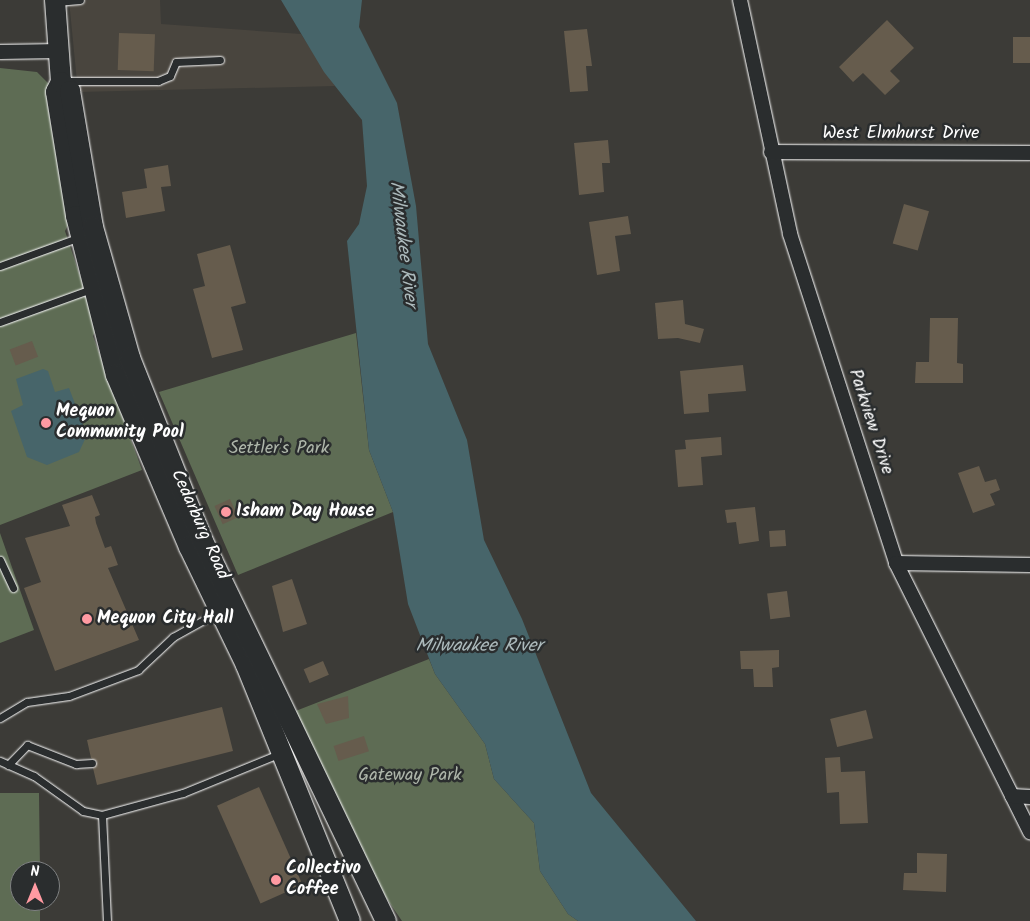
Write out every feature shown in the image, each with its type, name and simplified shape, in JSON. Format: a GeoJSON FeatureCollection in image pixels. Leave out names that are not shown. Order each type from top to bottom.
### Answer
{"type":"FeatureCollection","features":[{"type":"Feature","properties":{"kind":"main road","name":"Cedarburg Road"},"geometry":{"type":"LineString","coordinates":[[56,1],[61,82],[70,91],[87,235],[100,287],[116,375],[292,749],[386,921]]}},
{"type":"Feature","properties":{"kind":"main road","name":"Cedarburg Road"},"geometry":{"type":"LineString","coordinates":[[292,749],[350,921]]}},
{"type":"Feature","properties":{"kind":"street","name":"Parkview Drive"},"geometry":{"type":"LineString","coordinates":[[740,0],[790,234],[896,563],[1030,832]]}},
{"type":"Feature","properties":{"kind":"street"},"geometry":{"type":"LineString","coordinates":[[0,52],[59,51]]}},
{"type":"Feature","properties":{"kind":"street","name":"West Elmhurst Drive"},"geometry":{"type":"LineString","coordinates":[[771,152],[1030,153]]}},
{"type":"Feature","properties":{"kind":"street"},"geometry":{"type":"LineString","coordinates":[[896,563],[1030,565]]}},
{"type":"Feature","properties":{"kind":"street"},"geometry":{"type":"LineString","coordinates":[[1012,796],[1030,796]]}},
{"type":"Feature","properties":{"kind":"lane"},"geometry":{"type":"LineString","coordinates":[[56,1],[80,0]]}},
{"type":"Feature","properties":{"kind":"lane"},"geometry":{"type":"LineString","coordinates":[[61,82],[158,81],[170,76],[176,62],[220,60]]}},
{"type":"Feature","properties":{"kind":"lane"},"geometry":{"type":"LineString","coordinates":[[0,266],[87,235]]}},
{"type":"Feature","properties":{"kind":"lane"},"geometry":{"type":"LineString","coordinates":[[0,322],[100,287]]}},
{"type":"Feature","properties":{"kind":"lane"},"geometry":{"type":"LineString","coordinates":[[0,560],[13,588]]}},
{"type":"Feature","properties":{"kind":"lane"},"geometry":{"type":"LineString","coordinates":[[0,718],[27,702],[69,696],[138,670],[173,637],[227,608]]}},
{"type":"Feature","properties":{"kind":"lane"},"geometry":{"type":"LineString","coordinates":[[8,765],[27,745],[76,764],[92,763]]}},
{"type":"Feature","properties":{"kind":"lane"},"geometry":{"type":"LineString","coordinates":[[0,761],[34,776],[83,811],[102,815],[183,793],[292,749]]}},
{"type":"Feature","properties":{"kind":"lane"},"geometry":{"type":"LineString","coordinates":[[102,815],[106,921]]}},
{"type":"Feature","properties":{"kind":"shaded area"},"geometry":{"type":"Polygon","coordinates":[[[69,0],[160,0],[161,24],[301,34],[335,86],[78,92],[69,0]]]}},
{"type":"Feature","properties":{"kind":"green space"},"geometry":{"type":"Polygon","coordinates":[[[0,68],[37,72],[50,85],[52,94],[47,101],[68,225],[65,231],[97,327],[93,336],[142,470],[0,525],[0,68]]]}},
{"type":"Feature","properties":{"kind":"green space","name":"Settler's Park"},"geometry":{"type":"Polygon","coordinates":[[[356,333],[369,450],[393,512],[238,575],[159,392],[356,333]]]}},
{"type":"Feature","properties":{"kind":"green space"},"geometry":{"type":"Polygon","coordinates":[[[0,533],[34,630],[0,643],[0,533]]]}},
{"type":"Feature","properties":{"kind":"green space","name":"Gateway Park"},"geometry":{"type":"Polygon","coordinates":[[[429,659],[435,674],[485,744],[494,779],[534,823],[540,871],[568,914],[578,921],[402,921],[385,896],[323,782],[293,712],[429,659]]]}},
{"type":"Feature","properties":{"kind":"green space"},"geometry":{"type":"Polygon","coordinates":[[[0,793],[39,793],[40,861],[10,861],[10,911],[40,911],[40,921],[0,921],[0,793]]]}},
{"type":"Feature","properties":{"kind":"water","name":"Milwaukee River"},"geometry":{"type":"Polygon","coordinates":[[[281,0],[362,0],[359,27],[397,103],[416,206],[428,344],[467,440],[484,540],[522,619],[591,793],[696,921],[578,921],[568,914],[540,871],[534,823],[494,779],[485,744],[435,674],[408,604],[393,512],[369,450],[347,241],[359,224],[367,186],[362,120],[324,72],[281,0]]]}},
{"type":"Feature","properties":{"kind":"water"},"geometry":{"type":"Polygon","coordinates":[[[43,369],[48,371],[55,392],[69,388],[87,435],[79,452],[47,465],[27,457],[11,411],[23,405],[16,379],[43,369]]]}},
{"type":"Feature","properties":{"kind":"building"},"geometry":{"type":"Polygon","coordinates":[[[887,20],[914,48],[890,71],[900,81],[885,95],[863,73],[853,82],[839,67],[887,20]]]}},
{"type":"Feature","properties":{"kind":"building"},"geometry":{"type":"Polygon","coordinates":[[[587,29],[592,66],[586,66],[588,91],[570,92],[564,31],[587,29]]]}},
{"type":"Feature","properties":{"kind":"building"},"geometry":{"type":"Polygon","coordinates":[[[119,33],[155,34],[154,71],[118,70],[119,33]]]}},
{"type":"Feature","properties":{"kind":"building"},"geometry":{"type":"Polygon","coordinates":[[[1013,37],[1030,37],[1030,63],[1013,63],[1013,37]]]}},
{"type":"Feature","properties":{"kind":"building"},"geometry":{"type":"Polygon","coordinates":[[[608,140],[610,163],[602,163],[604,192],[579,195],[574,143],[608,140]]]}},
{"type":"Feature","properties":{"kind":"building"},"geometry":{"type":"Polygon","coordinates":[[[168,165],[171,186],[161,187],[165,211],[126,218],[122,192],[147,188],[144,169],[168,165]]]}},
{"type":"Feature","properties":{"kind":"building"},"geometry":{"type":"Polygon","coordinates":[[[904,204],[929,211],[918,251],[893,243],[904,204]]]}},
{"type":"Feature","properties":{"kind":"building"},"geometry":{"type":"Polygon","coordinates":[[[628,216],[631,234],[615,236],[620,271],[597,275],[589,222],[628,216]]]}},
{"type":"Feature","properties":{"kind":"building"},"geometry":{"type":"Polygon","coordinates":[[[230,245],[246,303],[231,307],[243,350],[212,358],[193,289],[205,286],[197,254],[230,245]]]}},
{"type":"Feature","properties":{"kind":"building"},"geometry":{"type":"Polygon","coordinates":[[[683,300],[685,324],[704,329],[700,343],[678,338],[658,339],[655,303],[683,300]]]}},
{"type":"Feature","properties":{"kind":"building"},"geometry":{"type":"Polygon","coordinates":[[[930,318],[958,318],[957,363],[963,364],[963,383],[915,383],[916,362],[929,362],[930,318]]]}},
{"type":"Feature","properties":{"kind":"building"},"geometry":{"type":"Polygon","coordinates":[[[32,341],[38,357],[16,365],[10,350],[32,341]]]}},
{"type":"Feature","properties":{"kind":"building"},"geometry":{"type":"Polygon","coordinates":[[[743,365],[746,391],[708,394],[709,412],[684,414],[680,371],[743,365]]]}},
{"type":"Feature","properties":{"kind":"building"},"geometry":{"type":"Polygon","coordinates":[[[721,437],[722,455],[701,457],[703,485],[678,487],[675,450],[686,449],[685,440],[721,437]]]}},
{"type":"Feature","properties":{"kind":"building"},"geometry":{"type":"Polygon","coordinates":[[[979,466],[985,482],[996,479],[1000,490],[990,494],[995,505],[973,513],[958,473],[979,466]]]}},
{"type":"Feature","properties":{"kind":"building"},"geometry":{"type":"Polygon","coordinates":[[[92,495],[100,515],[95,517],[105,548],[111,546],[118,565],[108,568],[139,640],[55,671],[24,588],[41,582],[25,538],[70,526],[62,505],[92,495]]]}},
{"type":"Feature","properties":{"kind":"building","name":"Isham Day House"},"geometry":{"type":"Polygon","coordinates":[[[230,499],[238,517],[223,524],[214,506],[230,499]]]}},
{"type":"Feature","properties":{"kind":"building"},"geometry":{"type":"Polygon","coordinates":[[[755,507],[759,541],[739,544],[736,522],[727,523],[725,510],[755,507]]]}},
{"type":"Feature","properties":{"kind":"building"},"geometry":{"type":"Polygon","coordinates":[[[785,530],[786,546],[770,547],[769,531],[785,530]]]}},
{"type":"Feature","properties":{"kind":"building"},"geometry":{"type":"Polygon","coordinates":[[[292,579],[307,624],[283,632],[272,586],[292,579]]]}},
{"type":"Feature","properties":{"kind":"building"},"geometry":{"type":"Polygon","coordinates":[[[787,591],[790,617],[770,619],[767,593],[787,591]]]}},
{"type":"Feature","properties":{"kind":"building"},"geometry":{"type":"Polygon","coordinates":[[[779,650],[779,667],[772,668],[773,687],[754,687],[753,669],[741,669],[740,651],[779,650]]]}},
{"type":"Feature","properties":{"kind":"building"},"geometry":{"type":"Polygon","coordinates":[[[323,661],[329,675],[310,683],[304,669],[323,661]]]}},
{"type":"Feature","properties":{"kind":"building"},"geometry":{"type":"Polygon","coordinates":[[[348,696],[349,718],[326,724],[317,704],[348,696]]]}},
{"type":"Feature","properties":{"kind":"building"},"geometry":{"type":"Polygon","coordinates":[[[222,707],[233,751],[97,785],[93,768],[97,762],[91,758],[87,740],[222,707]]]}},
{"type":"Feature","properties":{"kind":"building"},"geometry":{"type":"Polygon","coordinates":[[[866,710],[873,738],[837,747],[830,719],[866,710]]]}},
{"type":"Feature","properties":{"kind":"building"},"geometry":{"type":"Polygon","coordinates":[[[364,736],[369,751],[339,761],[334,746],[364,736]]]}},
{"type":"Feature","properties":{"kind":"building"},"geometry":{"type":"Polygon","coordinates":[[[840,757],[841,772],[865,771],[868,823],[840,824],[839,792],[827,793],[825,758],[840,757]]]}},
{"type":"Feature","properties":{"kind":"building"},"geometry":{"type":"Polygon","coordinates":[[[259,787],[303,885],[260,903],[217,806],[259,787]]]}},
{"type":"Feature","properties":{"kind":"building"},"geometry":{"type":"Polygon","coordinates":[[[917,853],[947,854],[946,892],[903,890],[904,873],[917,873],[917,853]]]}},
{"type":"Feature","properties":{"kind":"place","name":"Mequon Community Pool"},"geometry":{"type":"Point","coordinates":[46,423]}},
{"type":"Feature","properties":{"kind":"place","name":"Isham Day House"},"geometry":{"type":"Point","coordinates":[226,512]}},
{"type":"Feature","properties":{"kind":"place","name":"Mequon City Hall"},"geometry":{"type":"Point","coordinates":[87,619]}},
{"type":"Feature","properties":{"kind":"place","name":"Collectivo Coffee"},"geometry":{"type":"Point","coordinates":[276,880]}}]}
